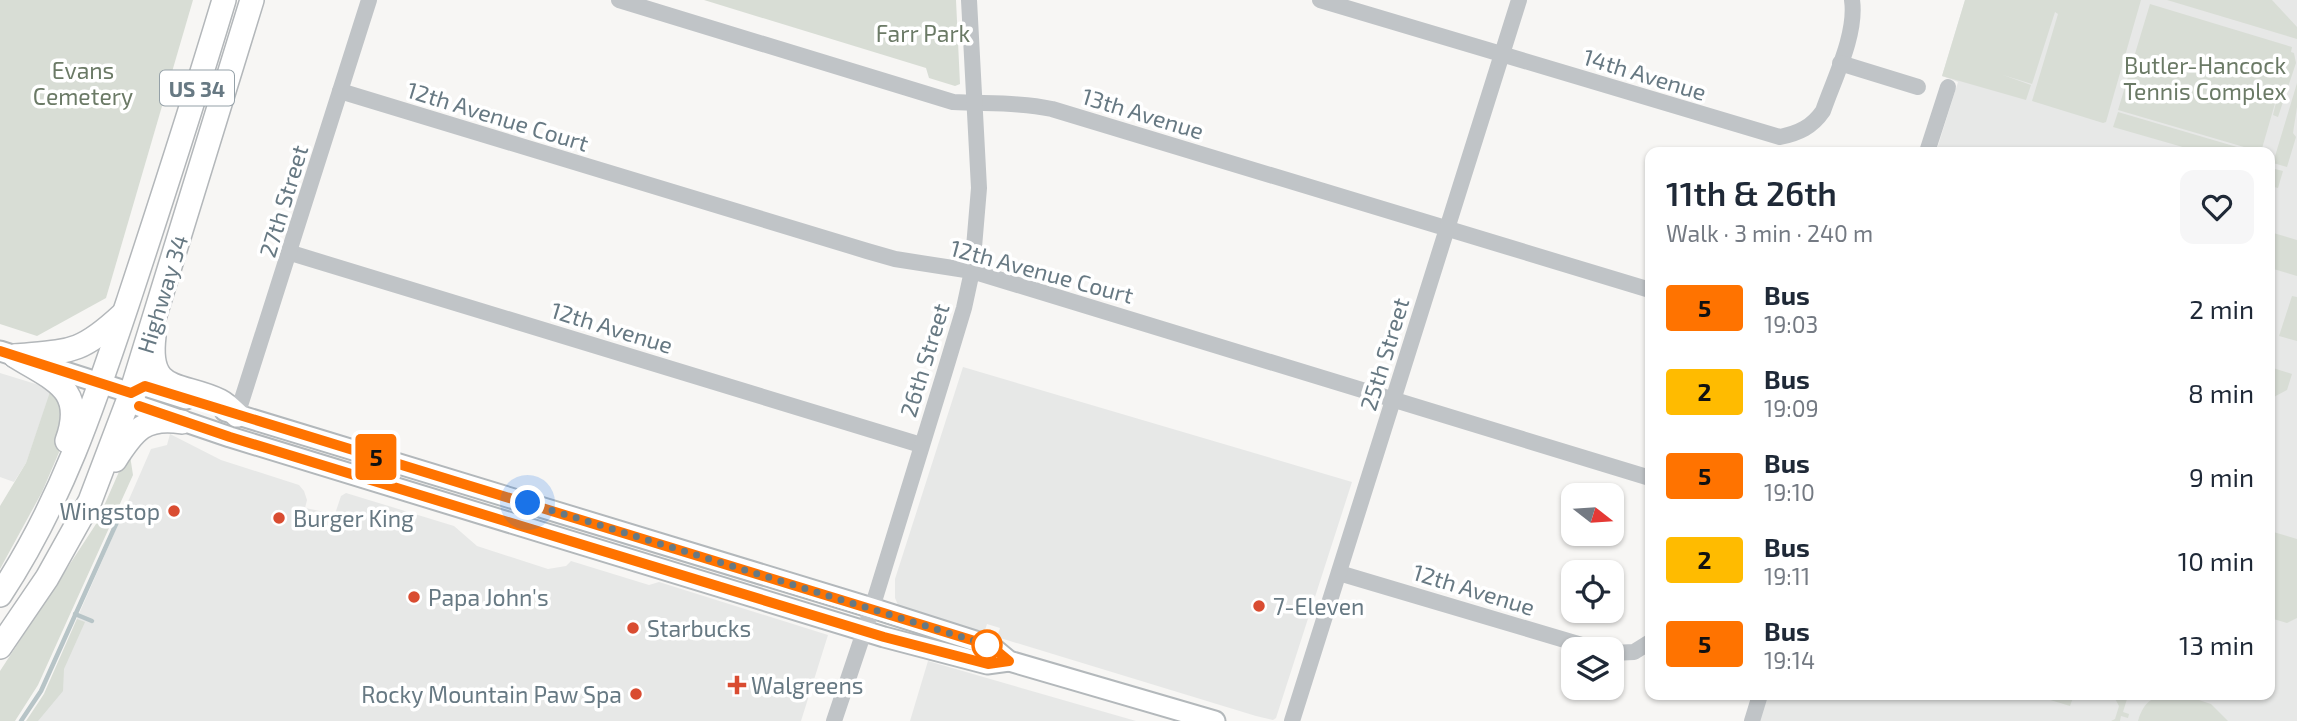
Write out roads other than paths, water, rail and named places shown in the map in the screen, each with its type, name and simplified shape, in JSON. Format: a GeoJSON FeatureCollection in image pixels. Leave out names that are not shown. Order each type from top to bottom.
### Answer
{"type":"FeatureCollection","features":[{"type":"Feature","properties":{"kind":"highway","name":"Highway 34"},"geometry":{"type":"LineString","coordinates":[[0,595],[59,490],[78,447],[170,176],[225,0]]}},
{"type":"Feature","properties":{"kind":"highway","name":"Highway 34"},"geometry":{"type":"LineString","coordinates":[[0,647],[47,578],[90,501],[131,393],[252,0]]}},
{"type":"Feature","properties":{"kind":"highway"},"geometry":{"type":"LineString","coordinates":[[158,309],[153,363],[158,372],[168,384],[221,401],[237,415]]}},
{"type":"Feature","properties":{"kind":"highway"},"geometry":{"type":"LineString","coordinates":[[7,354],[65,352],[86,344],[124,313]]}},
{"type":"Feature","properties":{"kind":"highway"},"geometry":{"type":"LineString","coordinates":[[7,354],[62,387],[74,409],[74,422],[41,504],[29,546]]}},
{"type":"Feature","properties":{"kind":"highway"},"geometry":{"type":"LineString","coordinates":[[90,501],[126,442],[140,427],[151,421],[167,419],[182,422]]}},
{"type":"Feature","properties":{"kind":"main road"},"geometry":{"type":"LineString","coordinates":[[7,354],[131,393],[139,406],[182,422],[864,631],[988,664],[1009,661]]}},
{"type":"Feature","properties":{"kind":"main road"},"geometry":{"type":"LineString","coordinates":[[131,393],[145,386],[872,608],[991,646],[1009,661],[1215,721]]}},
{"type":"Feature","properties":{"kind":"street","name":"27th Street"},"geometry":{"type":"LineString","coordinates":[[237,415],[369,0]]}},
{"type":"Feature","properties":{"kind":"street","name":"13th Avenue"},"geometry":{"type":"LineString","coordinates":[[618,0],[953,102],[1004,102],[1052,109],[1645,288]]}},
{"type":"Feature","properties":{"kind":"street","name":"26th Street"},"geometry":{"type":"LineString","coordinates":[[834,721],[872,608],[964,308],[972,271],[979,188],[969,0]]}},
{"type":"Feature","properties":{"kind":"street","name":"14th Avenue"},"geometry":{"type":"LineString","coordinates":[[1320,0],[1780,137],[1802,131],[1816,121],[1823,111],[1854,15],[1852,0]]}},
{"type":"Feature","properties":{"kind":"street","name":"25th Street"},"geometry":{"type":"LineString","coordinates":[[1292,721],[1520,0]]}},
{"type":"Feature","properties":{"kind":"street"},"geometry":{"type":"LineString","coordinates":[[1840,63],[1919,87]]}},
{"type":"Feature","properties":{"kind":"street"},"geometry":{"type":"LineString","coordinates":[[1929,147],[1948,87]]}},
{"type":"Feature","properties":{"kind":"street","name":"12th Avenue Court"},"geometry":{"type":"LineString","coordinates":[[340,91],[867,251],[972,271],[1645,476]]}},
{"type":"Feature","properties":{"kind":"street","name":"12th Avenue"},"geometry":{"type":"LineString","coordinates":[[290,253],[921,445]]}},
{"type":"Feature","properties":{"kind":"street","name":"12th Avenue"},"geometry":{"type":"LineString","coordinates":[[1339,573],[1561,639]]}},
{"type":"Feature","properties":{"kind":"street"},"geometry":{"type":"LineString","coordinates":[[1624,652],[1634,652],[1645,645]]}},
{"type":"Feature","properties":{"kind":"street"},"geometry":{"type":"LineString","coordinates":[[1752,721],[1758,700]]}},
{"type":"Feature","properties":{"kind":"waterway"},"geometry":{"type":"LineString","coordinates":[[21,721],[41,691],[121,513],[131,505]]}},
{"type":"Feature","properties":{"kind":"waterway"},"geometry":{"type":"LineString","coordinates":[[75,614],[92,621]]}},
{"type":"Feature","properties":{"kind":"place","name":"Wingstop"},"geometry":{"type":"Point","coordinates":[174,511]}},
{"type":"Feature","properties":{"kind":"place","name":"Burger King"},"geometry":{"type":"Point","coordinates":[279,518]}},
{"type":"Feature","properties":{"kind":"place","name":"Papa John's"},"geometry":{"type":"Point","coordinates":[414,597]}},
{"type":"Feature","properties":{"kind":"place","name":"7-Eleven"},"geometry":{"type":"Point","coordinates":[1259,606]}},
{"type":"Feature","properties":{"kind":"place","name":"Starbucks"},"geometry":{"type":"Point","coordinates":[633,628]}},
{"type":"Feature","properties":{"kind":"place","name":"Walgreens"},"geometry":{"type":"Point","coordinates":[737,685]}},
{"type":"Feature","properties":{"kind":"place","name":"Rocky Mountain Paw Spa"},"geometry":{"type":"Point","coordinates":[636,694]}},
{"type":"Feature","properties":{"kind":"park label","name":"Farr Park"},"geometry":{"type":"Point","coordinates":[923,33]}},
{"type":"Feature","properties":{"kind":"park label","name":"Butler-Hancock Tennis Complex"},"geometry":{"type":"Point","coordinates":[2205,78]}},
{"type":"Feature","properties":{"kind":"park label","name":"Evans Cemetery"},"geometry":{"type":"Point","coordinates":[83,83]}}]}
